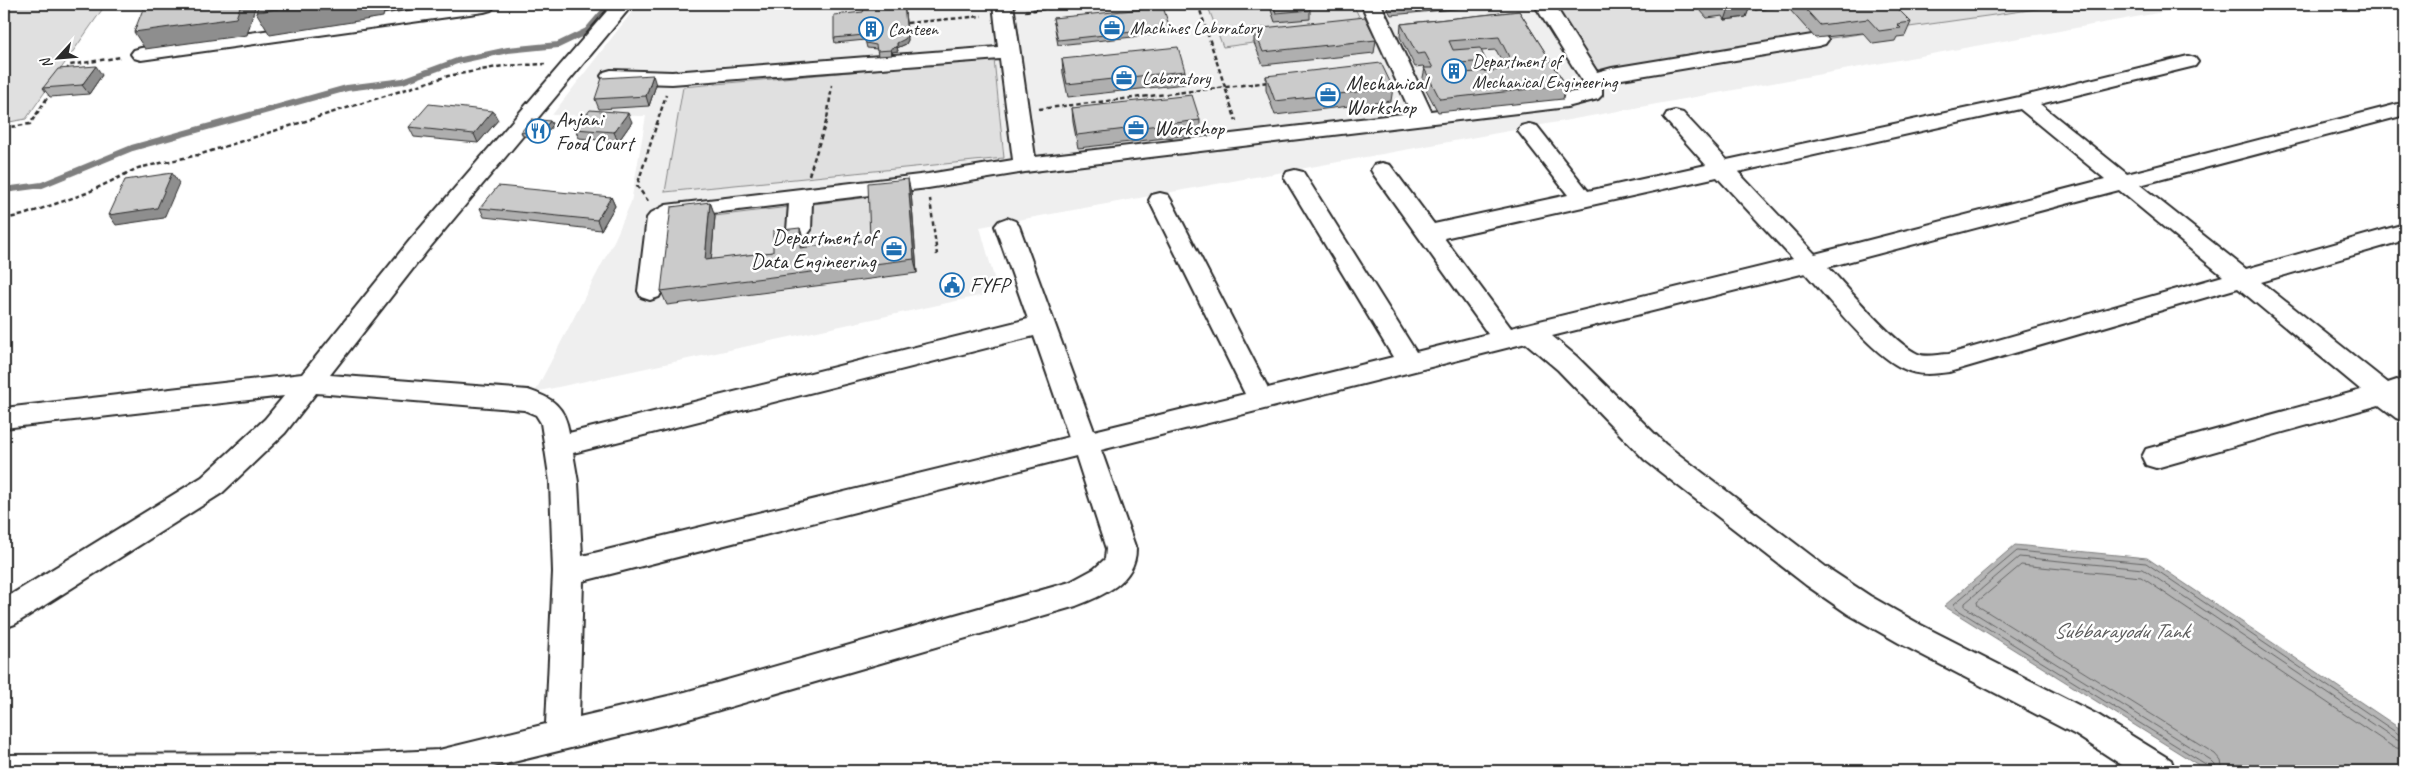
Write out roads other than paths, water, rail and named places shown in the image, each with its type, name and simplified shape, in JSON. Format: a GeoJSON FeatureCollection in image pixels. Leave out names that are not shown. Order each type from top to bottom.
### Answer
{"type":"FeatureCollection","features":[{"type":"Feature","properties":{"kind":"street"},"geometry":{"type":"LineString","coordinates":[[141,54],[484,6],[487,4]]}},
{"type":"Feature","properties":{"kind":"street"},"geometry":{"type":"LineString","coordinates":[[4,615],[212,485],[274,426],[418,246],[623,4]]}},
{"type":"Feature","properties":{"kind":"street"},"geometry":{"type":"LineString","coordinates":[[1371,4],[1424,118]]}},
{"type":"Feature","properties":{"kind":"street"},"geometry":{"type":"LineString","coordinates":[[650,291],[659,218],[674,210],[928,181],[1025,165],[1242,138],[1567,101],[1591,95],[1592,81],[1544,4]]}},
{"type":"Feature","properties":{"kind":"street"},"geometry":{"type":"LineString","coordinates":[[1003,9],[1007,52],[1019,111],[1025,165]]}},
{"type":"Feature","properties":{"kind":"street"},"geometry":{"type":"LineString","coordinates":[[1592,81],[1612,74],[1818,40]]}},
{"type":"Feature","properties":{"kind":"street"},"geometry":{"type":"LineString","coordinates":[[611,76],[672,78],[1007,52]]}},
{"type":"Feature","properties":{"kind":"street"},"geometry":{"type":"LineString","coordinates":[[1430,233],[1720,167],[2024,102],[2188,62]]}},
{"type":"Feature","properties":{"kind":"street"},"geometry":{"type":"LineString","coordinates":[[2024,102],[2125,182],[2241,279],[2394,391],[2405,411]]}},
{"type":"Feature","properties":{"kind":"street"},"geometry":{"type":"LineString","coordinates":[[568,572],[1809,263],[2398,110]]}},
{"type":"Feature","properties":{"kind":"street"},"geometry":{"type":"LineString","coordinates":[[1675,118],[1809,263],[1890,347],[1913,363],[1927,365],[1950,363],[2402,233]]}},
{"type":"Feature","properties":{"kind":"street"},"geometry":{"type":"LineString","coordinates":[[1529,131],[1582,198]]}},
{"type":"Feature","properties":{"kind":"street"},"geometry":{"type":"LineString","coordinates":[[1382,170],[1430,233],[1517,336],[1567,363],[1655,452],[1816,576],[1859,605],[2087,726],[2159,771]]}},
{"type":"Feature","properties":{"kind":"street"},"geometry":{"type":"LineString","coordinates":[[1295,177],[1409,362]]}},
{"type":"Feature","properties":{"kind":"street"},"geometry":{"type":"LineString","coordinates":[[799,230],[801,197]]}},
{"type":"Feature","properties":{"kind":"street"},"geometry":{"type":"LineString","coordinates":[[1160,200],[1262,400]]}},
{"type":"Feature","properties":{"kind":"street"},"geometry":{"type":"LineString","coordinates":[[4,770],[355,769],[439,765],[685,706],[1076,593],[1093,586],[1116,568],[1121,552],[1112,518],[1041,326],[1007,226]]}},
{"type":"Feature","properties":{"kind":"street"},"geometry":{"type":"LineString","coordinates":[[558,446],[1041,326]]}},
{"type":"Feature","properties":{"kind":"street"},"geometry":{"type":"LineString","coordinates":[[4,418],[309,383],[528,400],[544,408],[554,421],[564,482],[568,572],[562,735]]}},
{"type":"Feature","properties":{"kind":"street"},"geometry":{"type":"LineString","coordinates":[[2156,457],[2394,391]]}},
{"type":"Feature","properties":{"kind":"water","name":"Subbarayodu Tank"},"geometry":{"type":"Polygon","coordinates":[[[2015,545],[2147,558],[2405,732],[2405,771],[2208,771],[1944,606],[2015,545]]]}},
{"type":"Feature","properties":{"kind":"waterway"},"geometry":{"type":"LineString","coordinates":[[4,190],[42,185],[132,148],[347,88],[403,81],[457,61],[508,50],[558,45],[587,31],[610,4]]}},
{"type":"Feature","properties":{"kind":"place","name":"Machines Laboratory"},"geometry":{"type":"Point","coordinates":[1112,28]}},
{"type":"Feature","properties":{"kind":"place","name":"Canteen"},"geometry":{"type":"Point","coordinates":[871,29]}},
{"type":"Feature","properties":{"kind":"place","name":"Department of Mechanical Engineering"},"geometry":{"type":"Point","coordinates":[1454,71]}},
{"type":"Feature","properties":{"kind":"place","name":"Laboratory"},"geometry":{"type":"Point","coordinates":[1124,78]}},
{"type":"Feature","properties":{"kind":"place","name":"Mechanical Workshop"},"geometry":{"type":"Point","coordinates":[1328,95]}},
{"type":"Feature","properties":{"kind":"place","name":"Workshop"},"geometry":{"type":"Point","coordinates":[1136,128]}},
{"type":"Feature","properties":{"kind":"place","name":"Anjani Food Court"},"geometry":{"type":"Point","coordinates":[538,131]}},
{"type":"Feature","properties":{"kind":"place","name":"Department of Data Engineering"},"geometry":{"type":"Point","coordinates":[894,249]}},
{"type":"Feature","properties":{"kind":"place","name":"FYFP"},"geometry":{"type":"Point","coordinates":[952,285]}}]}
